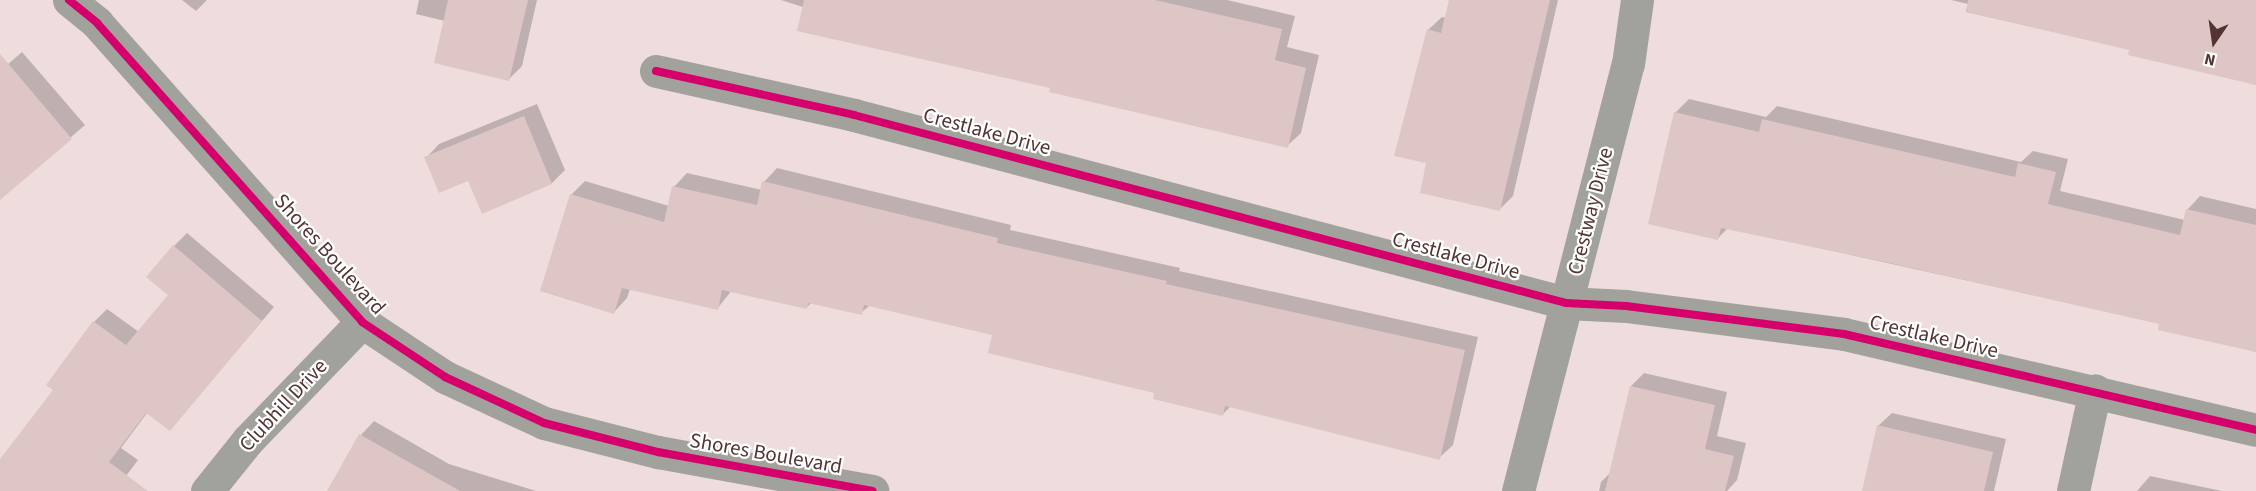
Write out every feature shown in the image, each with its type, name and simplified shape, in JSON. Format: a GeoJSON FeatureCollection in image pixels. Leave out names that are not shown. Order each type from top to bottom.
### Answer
{"type":"FeatureCollection","features":[{"type":"Feature","properties":{"kind":"street","name":"Shores Boulevard"},"geometry":{"type":"LineString","coordinates":[[69,0],[97,23],[362,322],[445,377],[544,423],[658,452],[872,491]]}},
{"type":"Feature","properties":{"kind":"street","name":"Crestway Drive"},"geometry":{"type":"LineString","coordinates":[[1518,491],[1628,64],[1637,0]]}},
{"type":"Feature","properties":{"kind":"street","name":"Crestlake Drive"},"geometry":{"type":"LineString","coordinates":[[656,71],[854,115],[1566,303],[1626,306],[1844,334],[2095,390],[2256,430]]}},
{"type":"Feature","properties":{"kind":"street","name":"Clubhill Drive"},"geometry":{"type":"LineString","coordinates":[[207,491],[248,440],[362,322]]}},
{"type":"Feature","properties":{"kind":"street"},"geometry":{"type":"LineString","coordinates":[[2073,491],[2095,390]]}},
{"type":"Feature","properties":{"kind":"building"},"geometry":{"type":"Polygon","coordinates":[[[448,0],[528,0],[509,81],[434,63],[448,0]]]}},
{"type":"Feature","properties":{"kind":"building"},"geometry":{"type":"Polygon","coordinates":[[[804,0],[1155,0],[1282,29],[1275,60],[1306,68],[1288,148],[1049,92],[1050,88],[797,31],[804,0]]]}},
{"type":"Feature","properties":{"kind":"building"},"geometry":{"type":"Polygon","coordinates":[[[1449,0],[1550,0],[1500,211],[1420,193],[1426,163],[1394,156],[1427,29],[1441,33],[1449,0]]]}},
{"type":"Feature","properties":{"kind":"building"},"geometry":{"type":"Polygon","coordinates":[[[1968,0],[2256,0],[2256,85],[2128,55],[2129,50],[1967,12],[1968,0]]]}},
{"type":"Feature","properties":{"kind":"building"},"geometry":{"type":"Polygon","coordinates":[[[0,54],[72,139],[0,200],[0,54]]]}},
{"type":"Feature","properties":{"kind":"building"},"geometry":{"type":"Polygon","coordinates":[[[1674,112],[1759,132],[1762,119],[2015,177],[2018,163],[2056,172],[2048,204],[2180,235],[2186,209],[2256,225],[2256,352],[2158,330],[2159,324],[1890,263],[1721,228],[1718,240],[1648,224],[1674,112]]]}},
{"type":"Feature","properties":{"kind":"building"},"geometry":{"type":"Polygon","coordinates":[[[524,116],[552,184],[482,214],[468,181],[439,193],[424,157],[524,116]]]}},
{"type":"Feature","properties":{"kind":"building"},"geometry":{"type":"Polygon","coordinates":[[[762,181],[998,238],[997,243],[1167,281],[1166,284],[1465,350],[1440,460],[1225,406],[1223,416],[1153,399],[1154,393],[988,353],[992,335],[864,305],[862,315],[808,303],[807,309],[722,290],[718,310],[622,288],[614,314],[540,291],[570,194],[664,222],[672,186],[757,205],[762,181]]]}},
{"type":"Feature","properties":{"kind":"building"},"geometry":{"type":"Polygon","coordinates":[[[173,245],[262,321],[170,431],[146,413],[109,462],[148,491],[0,491],[0,459],[53,390],[46,385],[93,321],[126,345],[168,295],[146,277],[173,245]]]}},
{"type":"Feature","properties":{"kind":"building"},"geometry":{"type":"Polygon","coordinates":[[[1630,386],[1715,405],[1705,449],[1734,456],[1725,491],[1605,491],[1630,386]]]}},
{"type":"Feature","properties":{"kind":"building"},"geometry":{"type":"Polygon","coordinates":[[[1877,425],[1993,452],[1984,491],[1862,491],[1877,425]]]}},
{"type":"Feature","properties":{"kind":"building"},"geometry":{"type":"Polygon","coordinates":[[[359,434],[460,491],[327,491],[359,434]]]}},
{"type":"Feature","properties":{"kind":"cycle path"},"geometry":{"type":"LineString","coordinates":[[69,0],[97,23],[362,322],[445,377],[544,423],[658,452],[872,491]]}},
{"type":"Feature","properties":{"kind":"cycle path"},"geometry":{"type":"LineString","coordinates":[[656,71],[854,115],[1566,303],[1626,306],[1844,334],[2256,430]]}}]}
